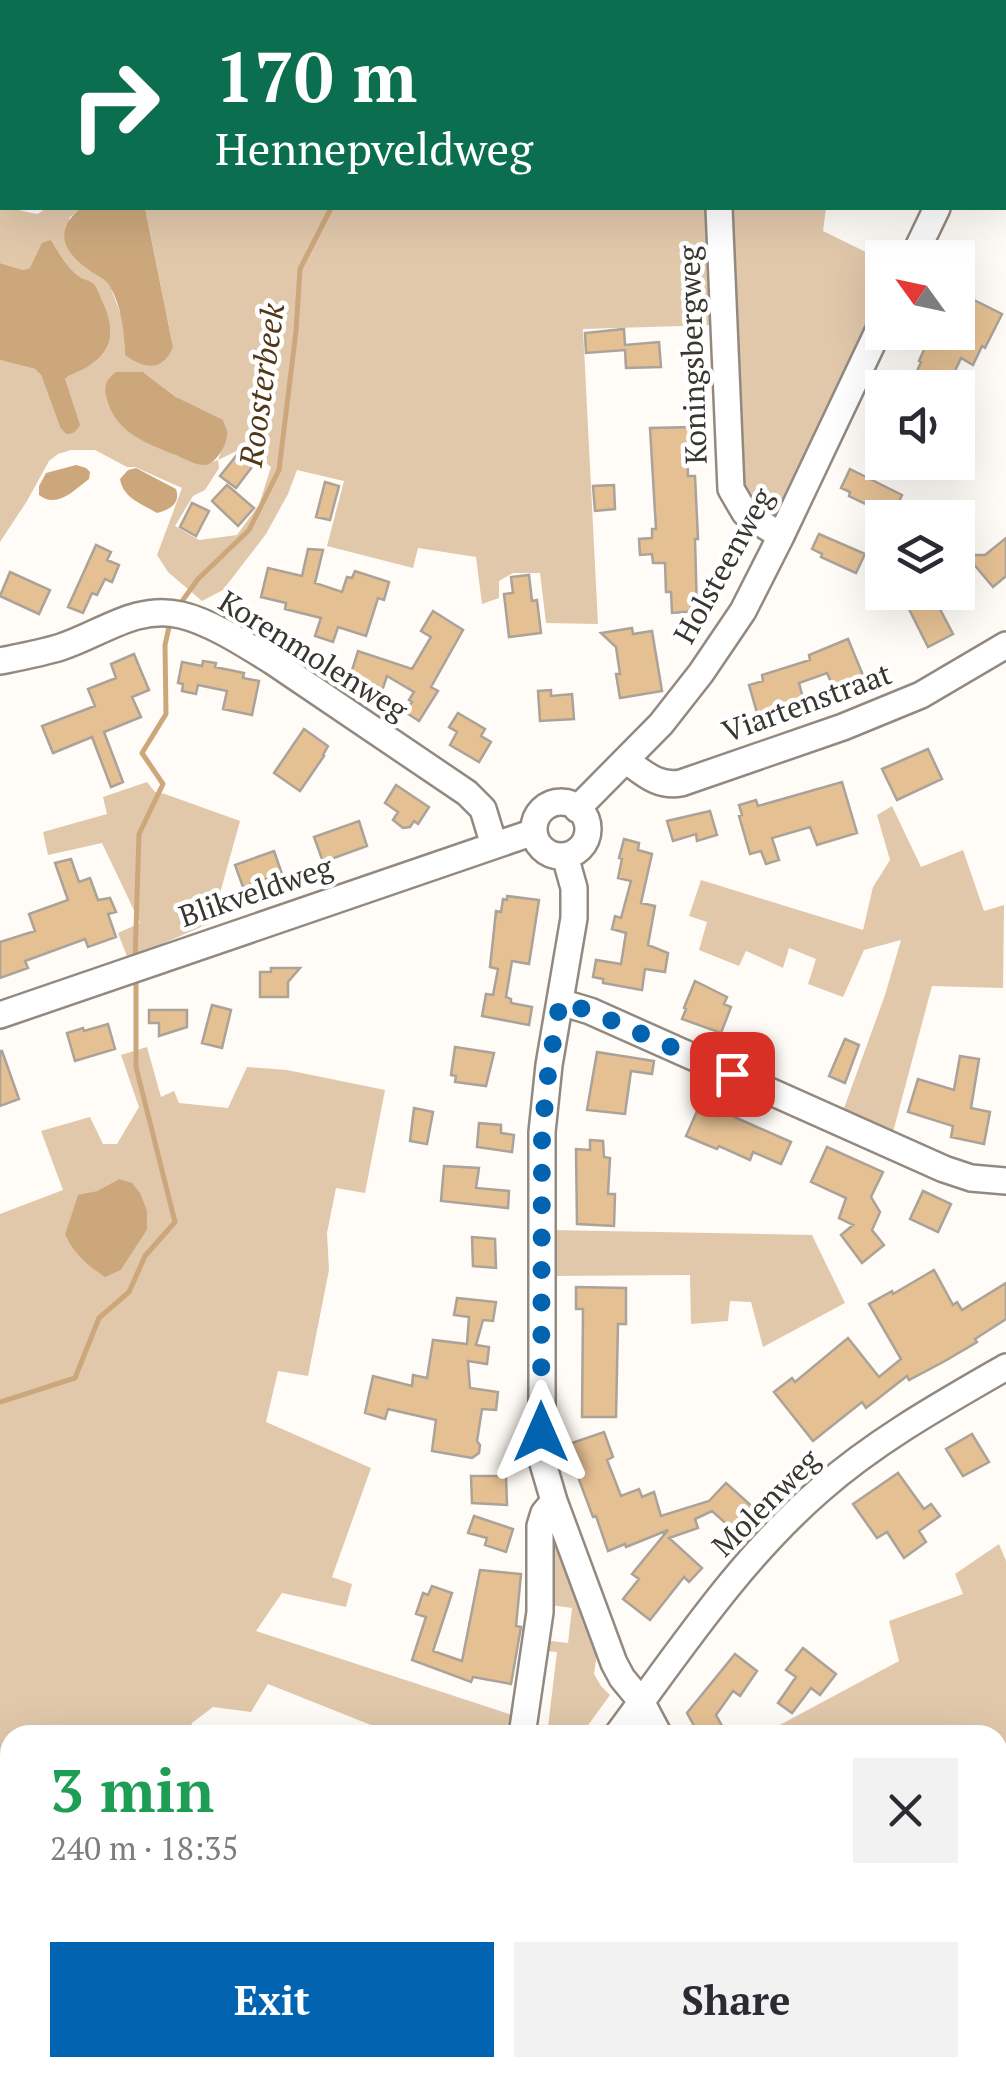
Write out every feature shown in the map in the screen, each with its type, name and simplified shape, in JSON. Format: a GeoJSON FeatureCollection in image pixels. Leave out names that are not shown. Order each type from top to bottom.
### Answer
{"type":"FeatureCollection","features":[{"type":"Feature","properties":{"kind":"street","name":"Koningsbergweg"},"geometry":{"type":"LineString","coordinates":[[719,210],[731,489],[745,513],[782,536]]}},
{"type":"Feature","properties":{"kind":"street"},"geometry":{"type":"LineString","coordinates":[[922,240],[936,210]]}},
{"type":"Feature","properties":{"kind":"street","name":"Holsteenweg"},"geometry":{"type":"LineString","coordinates":[[577,809],[661,724],[743,611],[869,350]]}},
{"type":"Feature","properties":{"kind":"street","name":"Korenmolenweg"},"geometry":{"type":"LineString","coordinates":[[0,661],[62,646],[150,612],[181,615],[272,661],[467,793],[483,809],[494,845]]}},
{"type":"Feature","properties":{"kind":"street","name":"Viartenstraat"},"geometry":{"type":"LineString","coordinates":[[627,761],[652,780],[681,784],[843,727],[920,695],[1006,645]]}},
{"type":"Feature","properties":{"kind":"street"},"geometry":{"type":"LineString","coordinates":[[564,802],[577,809],[588,825],[580,848],[565,856],[548,854],[534,832],[537,818],[548,805],[564,802]]}},
{"type":"Feature","properties":{"kind":"street","name":"Blikveldweg"},"geometry":{"type":"LineString","coordinates":[[0,1014],[534,832]]}},
{"type":"Feature","properties":{"kind":"street"},"geometry":{"type":"LineString","coordinates":[[565,856],[574,888],[574,918],[549,1065],[542,1150],[542,1460],[614,1663],[654,1725]]}},
{"type":"Feature","properties":{"kind":"street"},"geometry":{"type":"LineString","coordinates":[[560,1002],[590,1011],[944,1169],[971,1178],[1006,1181]]}},
{"type":"Feature","properties":{"kind":"street","name":"Molenweg"},"geometry":{"type":"LineString","coordinates":[[624,1725],[728,1586],[821,1489],[898,1431],[1006,1367]]}},
{"type":"Feature","properties":{"kind":"street"},"geometry":{"type":"LineString","coordinates":[[523,1725],[540,1612],[540,1526],[554,1500]]}},
{"type":"Feature","properties":{"kind":"shaded area"},"geometry":{"type":"Polygon","coordinates":[[[0,210],[38,214],[43,210],[79,210],[69,218],[87,269],[110,286],[123,320],[125,355],[173,347],[145,210],[707,210],[714,325],[583,329],[598,624],[546,623],[540,573],[513,573],[499,581],[499,598],[482,604],[476,557],[418,548],[413,568],[327,546],[344,481],[297,470],[266,534],[223,590],[202,601],[168,572],[157,555],[182,488],[95,450],[71,450],[49,461],[0,542],[0,360],[35,369],[41,375],[60,427],[65,379],[99,358],[110,332],[96,286],[71,269],[51,240],[30,268],[23,270],[0,263],[0,210]],[[143,372],[202,465],[218,460],[227,435],[143,372]],[[245,447],[218,460],[219,468],[205,490],[193,496],[175,526],[199,540],[237,535],[259,505],[271,467],[245,447]]]}},
{"type":"Feature","properties":{"kind":"shaded area"},"geometry":{"type":"Polygon","coordinates":[[[79,210],[145,210],[173,347],[164,361],[152,366],[125,355],[122,319],[113,293],[68,249],[64,233],[79,210]]]}},
{"type":"Feature","properties":{"kind":"shaded area"},"geometry":{"type":"Polygon","coordinates":[[[726,210],[826,210],[823,231],[865,252],[865,337],[792,495],[781,503],[762,506],[751,500],[743,485],[726,210]]]}},
{"type":"Feature","properties":{"kind":"shaded area"},"geometry":{"type":"Polygon","coordinates":[[[51,240],[71,269],[95,286],[109,319],[105,350],[91,365],[65,379],[80,425],[68,434],[60,427],[41,375],[35,369],[0,360],[0,263],[23,270],[30,268],[42,243],[51,240]]]}},
{"type":"Feature","properties":{"kind":"shaded area"},"geometry":{"type":"Polygon","coordinates":[[[116,372],[143,372],[176,397],[223,420],[227,439],[217,457],[210,464],[195,463],[144,441],[125,428],[111,410],[106,394],[106,384],[116,372]]]}},
{"type":"Feature","properties":{"kind":"shaded area"},"geometry":{"type":"Polygon","coordinates":[[[76,465],[90,472],[89,479],[59,499],[39,495],[46,473],[76,465]]]}},
{"type":"Feature","properties":{"kind":"shaded area"},"geometry":{"type":"Polygon","coordinates":[[[136,468],[176,489],[173,506],[157,513],[129,496],[120,479],[136,468]]]}},
{"type":"Feature","properties":{"kind":"shaded area"},"geometry":{"type":"Polygon","coordinates":[[[147,782],[155,792],[240,821],[212,922],[128,959],[118,933],[140,923],[102,843],[48,855],[43,832],[107,814],[103,797],[147,782]]]}},
{"type":"Feature","properties":{"kind":"shaded area"},"geometry":{"type":"Polygon","coordinates":[[[892,806],[921,867],[963,850],[984,911],[1004,905],[1003,988],[932,986],[893,1132],[843,1111],[901,940],[864,950],[843,997],[808,984],[816,959],[789,948],[783,968],[746,951],[739,966],[699,950],[707,922],[689,916],[701,880],[863,930],[873,887],[890,860],[877,815],[892,806]]]}},
{"type":"Feature","properties":{"kind":"shaded area"},"geometry":{"type":"Polygon","coordinates":[[[147,1047],[161,1097],[174,1091],[179,1103],[228,1108],[247,1067],[287,1070],[385,1090],[365,1193],[336,1188],[327,1233],[329,1270],[308,1376],[278,1371],[266,1422],[371,1468],[332,1577],[352,1584],[346,1607],[282,1593],[256,1631],[515,1716],[514,1725],[371,1725],[268,1684],[251,1712],[213,1707],[192,1725],[0,1725],[0,1214],[63,1190],[41,1131],[90,1117],[103,1144],[117,1144],[139,1107],[121,1055],[147,1047]],[[119,1179],[78,1196],[65,1234],[121,1270],[147,1230],[119,1179]]]}},
{"type":"Feature","properties":{"kind":"shaded area"},"geometry":{"type":"Polygon","coordinates":[[[119,1179],[132,1183],[140,1193],[147,1211],[147,1230],[121,1270],[105,1277],[82,1258],[65,1234],[78,1195],[97,1191],[119,1179]]]}},
{"type":"Feature","properties":{"kind":"shaded area"},"geometry":{"type":"Polygon","coordinates":[[[549,1230],[812,1235],[845,1303],[763,1347],[751,1302],[730,1301],[728,1321],[691,1324],[690,1275],[549,1276],[549,1230]]]}},
{"type":"Feature","properties":{"kind":"shaded area"},"geometry":{"type":"Polygon","coordinates":[[[551,1531],[556,1532],[598,1647],[594,1674],[610,1695],[588,1725],[548,1725],[557,1652],[543,1651],[544,1640],[568,1643],[572,1608],[550,1605],[551,1531]]]}},
{"type":"Feature","properties":{"kind":"shaded area"},"geometry":{"type":"Polygon","coordinates":[[[999,1544],[1006,1561],[1006,1725],[780,1725],[899,1661],[889,1621],[963,1594],[955,1574],[999,1544]]]}},
{"type":"Feature","properties":{"kind":"building"},"geometry":{"type":"Polygon","coordinates":[[[975,300],[1002,314],[973,365],[961,358],[955,370],[917,370],[924,350],[975,350],[975,300]]]}},
{"type":"Feature","properties":{"kind":"building"},"geometry":{"type":"Polygon","coordinates":[[[624,329],[625,345],[659,342],[661,367],[626,368],[625,350],[586,353],[585,333],[624,329]]]}},
{"type":"Feature","properties":{"kind":"building"},"geometry":{"type":"Polygon","coordinates":[[[692,427],[693,441],[687,441],[688,476],[695,476],[697,611],[672,613],[671,592],[666,592],[665,563],[653,563],[652,554],[640,555],[639,539],[652,538],[652,529],[656,529],[650,428],[692,427]]]}},
{"type":"Feature","properties":{"kind":"building"},"geometry":{"type":"Polygon","coordinates":[[[240,451],[255,463],[236,488],[220,476],[240,451]]]}},
{"type":"Feature","properties":{"kind":"building"},"geometry":{"type":"Polygon","coordinates":[[[850,469],[865,480],[902,495],[900,500],[865,500],[865,504],[841,488],[850,469]]]}},
{"type":"Feature","properties":{"kind":"building"},"geometry":{"type":"Polygon","coordinates":[[[325,482],[339,486],[330,520],[316,517],[325,482]]]}},
{"type":"Feature","properties":{"kind":"building"},"geometry":{"type":"Polygon","coordinates":[[[227,485],[254,508],[238,526],[212,501],[227,485]]]}},
{"type":"Feature","properties":{"kind":"building"},"geometry":{"type":"Polygon","coordinates":[[[614,485],[615,509],[595,511],[593,486],[614,485]]]}},
{"type":"Feature","properties":{"kind":"building"},"geometry":{"type":"Polygon","coordinates":[[[192,503],[209,511],[196,536],[180,527],[192,503]]]}},
{"type":"Feature","properties":{"kind":"building"},"geometry":{"type":"Polygon","coordinates":[[[819,534],[865,554],[856,573],[812,549],[819,534]]]}},
{"type":"Feature","properties":{"kind":"building"},"geometry":{"type":"Polygon","coordinates":[[[1006,538],[1006,576],[993,587],[975,566],[975,555],[985,555],[1006,538]]]}},
{"type":"Feature","properties":{"kind":"building"},"geometry":{"type":"Polygon","coordinates":[[[96,545],[111,552],[107,560],[119,565],[112,582],[105,579],[97,595],[92,593],[83,613],[68,607],[96,545]]]}},
{"type":"Feature","properties":{"kind":"building"},"geometry":{"type":"Polygon","coordinates":[[[308,549],[323,550],[315,583],[342,592],[347,577],[352,578],[355,571],[389,582],[384,600],[378,598],[366,636],[338,627],[333,642],[315,636],[321,618],[285,609],[286,603],[261,597],[268,568],[302,576],[308,549]]]}},
{"type":"Feature","properties":{"kind":"building"},"geometry":{"type":"Polygon","coordinates":[[[10,572],[50,590],[39,614],[0,596],[10,572]]]}},
{"type":"Feature","properties":{"kind":"building"},"geometry":{"type":"Polygon","coordinates":[[[529,575],[541,633],[509,637],[504,594],[513,593],[511,577],[529,575]]]}},
{"type":"Feature","properties":{"kind":"building"},"geometry":{"type":"Polygon","coordinates":[[[910,610],[940,610],[953,634],[928,647],[910,610]]]}},
{"type":"Feature","properties":{"kind":"building"},"geometry":{"type":"Polygon","coordinates":[[[433,611],[463,630],[431,687],[438,691],[419,721],[405,712],[414,692],[387,676],[382,691],[349,680],[358,651],[412,669],[431,637],[421,631],[433,611]]]}},
{"type":"Feature","properties":{"kind":"building"},"geometry":{"type":"Polygon","coordinates":[[[632,628],[633,634],[652,631],[662,691],[620,698],[616,647],[601,633],[632,628]]]}},
{"type":"Feature","properties":{"kind":"building"},"geometry":{"type":"Polygon","coordinates":[[[848,639],[865,680],[835,691],[827,673],[799,683],[804,702],[788,707],[789,710],[758,716],[749,685],[763,681],[762,675],[810,660],[809,655],[848,639]]]}},
{"type":"Feature","properties":{"kind":"building"},"geometry":{"type":"Polygon","coordinates":[[[134,654],[149,690],[132,697],[141,717],[104,732],[123,782],[111,787],[92,737],[53,753],[42,726],[95,706],[88,689],[116,678],[111,664],[134,654]]]}},
{"type":"Feature","properties":{"kind":"building"},"geometry":{"type":"Polygon","coordinates":[[[203,661],[259,681],[252,715],[223,709],[227,691],[198,685],[196,694],[182,691],[183,684],[178,683],[182,662],[202,666],[203,661]]]}},
{"type":"Feature","properties":{"kind":"building"},"geometry":{"type":"Polygon","coordinates":[[[551,690],[551,696],[572,694],[574,719],[540,721],[538,691],[551,690]]]}},
{"type":"Feature","properties":{"kind":"building"},"geometry":{"type":"Polygon","coordinates":[[[458,713],[485,729],[481,736],[491,742],[479,762],[450,745],[457,732],[449,727],[458,713]]]}},
{"type":"Feature","properties":{"kind":"building"},"geometry":{"type":"Polygon","coordinates":[[[304,729],[328,746],[300,791],[274,773],[304,729]]]}},
{"type":"Feature","properties":{"kind":"building"},"geometry":{"type":"Polygon","coordinates":[[[928,749],[942,779],[897,800],[882,769],[928,749]]]}},
{"type":"Feature","properties":{"kind":"building"},"geometry":{"type":"Polygon","coordinates":[[[842,782],[857,833],[817,845],[810,827],[772,838],[779,860],[766,864],[761,851],[750,854],[739,805],[756,800],[758,806],[842,782]]]}},
{"type":"Feature","properties":{"kind":"building"},"geometry":{"type":"Polygon","coordinates":[[[396,785],[429,807],[418,824],[414,821],[403,828],[393,820],[398,812],[385,803],[396,785]]]}},
{"type":"Feature","properties":{"kind":"building"},"geometry":{"type":"Polygon","coordinates":[[[710,811],[717,835],[697,841],[696,834],[673,841],[667,821],[710,811]]]}},
{"type":"Feature","properties":{"kind":"building"},"geometry":{"type":"Polygon","coordinates":[[[359,821],[367,846],[323,862],[314,837],[359,821]]]}},
{"type":"Feature","properties":{"kind":"building"},"geometry":{"type":"Polygon","coordinates":[[[624,839],[639,843],[638,850],[652,854],[641,903],[655,906],[648,945],[668,953],[665,972],[645,969],[642,990],[603,983],[603,979],[593,977],[596,960],[621,964],[626,933],[612,929],[615,916],[621,918],[631,881],[618,878],[624,839]]]}},
{"type":"Feature","properties":{"kind":"building"},"geometry":{"type":"Polygon","coordinates":[[[274,851],[282,874],[243,887],[235,865],[274,851]]]}},
{"type":"Feature","properties":{"kind":"building"},"geometry":{"type":"Polygon","coordinates":[[[71,859],[79,882],[90,878],[98,900],[110,898],[116,912],[108,914],[116,937],[88,947],[85,939],[25,961],[28,968],[0,978],[0,942],[35,931],[29,914],[68,900],[55,863],[71,859]]]}},
{"type":"Feature","properties":{"kind":"building"},"geometry":{"type":"Polygon","coordinates":[[[507,896],[539,900],[529,964],[512,961],[506,997],[511,1003],[532,1007],[529,1025],[482,1016],[486,994],[493,995],[498,969],[490,967],[496,911],[501,912],[507,896]]]}},
{"type":"Feature","properties":{"kind":"building"},"geometry":{"type":"Polygon","coordinates":[[[271,968],[300,968],[288,982],[288,997],[260,997],[260,972],[271,972],[271,968]]]}},
{"type":"Feature","properties":{"kind":"building"},"geometry":{"type":"Polygon","coordinates":[[[695,981],[727,997],[724,1004],[731,1007],[721,1033],[682,1019],[695,981]]]}},
{"type":"Feature","properties":{"kind":"building"},"geometry":{"type":"Polygon","coordinates":[[[212,1005],[231,1010],[222,1048],[202,1043],[212,1005]]]}},
{"type":"Feature","properties":{"kind":"building"},"geometry":{"type":"Polygon","coordinates":[[[149,1010],[187,1010],[187,1027],[159,1036],[159,1023],[149,1023],[149,1010]]]}},
{"type":"Feature","properties":{"kind":"building"},"geometry":{"type":"Polygon","coordinates":[[[108,1024],[115,1049],[75,1061],[67,1033],[108,1024]]]}},
{"type":"Feature","properties":{"kind":"building"},"geometry":{"type":"Polygon","coordinates":[[[845,1039],[859,1045],[845,1083],[829,1076],[845,1039]]]}},
{"type":"Feature","properties":{"kind":"building"},"geometry":{"type":"Polygon","coordinates":[[[455,1047],[494,1053],[486,1086],[455,1082],[456,1076],[451,1075],[455,1047]]]}},
{"type":"Feature","properties":{"kind":"building"},"geometry":{"type":"Polygon","coordinates":[[[0,1051],[19,1099],[0,1106],[0,1051]]]}},
{"type":"Feature","properties":{"kind":"building"},"geometry":{"type":"Polygon","coordinates":[[[597,1052],[654,1061],[652,1074],[631,1071],[625,1114],[587,1110],[597,1052]]]}},
{"type":"Feature","properties":{"kind":"building"},"geometry":{"type":"Polygon","coordinates":[[[960,1056],[979,1059],[971,1108],[990,1112],[984,1144],[951,1137],[953,1126],[908,1112],[918,1079],[954,1090],[960,1056]]]}},
{"type":"Feature","properties":{"kind":"building"},"geometry":{"type":"Polygon","coordinates":[[[699,1107],[719,1116],[721,1111],[791,1142],[781,1164],[753,1152],[750,1160],[686,1136],[699,1107]]]}},
{"type":"Feature","properties":{"kind":"building"},"geometry":{"type":"Polygon","coordinates":[[[414,1108],[433,1112],[427,1144],[410,1141],[414,1108]]]}},
{"type":"Feature","properties":{"kind":"building"},"geometry":{"type":"Polygon","coordinates":[[[479,1123],[501,1125],[501,1133],[514,1135],[512,1152],[477,1147],[479,1123]]]}},
{"type":"Feature","properties":{"kind":"building"},"geometry":{"type":"Polygon","coordinates":[[[590,1140],[603,1141],[604,1157],[610,1158],[608,1194],[615,1194],[614,1226],[577,1224],[576,1149],[590,1150],[590,1140]]]}},
{"type":"Feature","properties":{"kind":"building"},"geometry":{"type":"Polygon","coordinates":[[[827,1147],[883,1172],[871,1197],[880,1212],[872,1230],[884,1245],[862,1263],[841,1235],[853,1225],[839,1218],[846,1198],[811,1182],[827,1147]]]}},
{"type":"Feature","properties":{"kind":"building"},"geometry":{"type":"Polygon","coordinates":[[[444,1166],[479,1168],[476,1188],[509,1191],[508,1208],[441,1201],[444,1166]]]}},
{"type":"Feature","properties":{"kind":"building"},"geometry":{"type":"Polygon","coordinates":[[[923,1191],[951,1204],[938,1232],[910,1219],[923,1191]]]}},
{"type":"Feature","properties":{"kind":"building"},"geometry":{"type":"Polygon","coordinates":[[[472,1237],[495,1239],[496,1268],[473,1266],[472,1237]]]}},
{"type":"Feature","properties":{"kind":"building"},"geometry":{"type":"Polygon","coordinates":[[[934,1270],[953,1305],[957,1302],[962,1310],[1006,1283],[1006,1319],[945,1361],[909,1380],[907,1376],[866,1408],[862,1402],[813,1441],[774,1392],[792,1378],[795,1382],[848,1338],[879,1377],[901,1359],[869,1304],[934,1270]]]}},
{"type":"Feature","properties":{"kind":"building"},"geometry":{"type":"Polygon","coordinates":[[[576,1287],[626,1288],[626,1324],[618,1324],[616,1417],[582,1417],[583,1309],[576,1309],[576,1287]]]}},
{"type":"Feature","properties":{"kind":"building"},"geometry":{"type":"Polygon","coordinates":[[[457,1298],[496,1302],[493,1321],[483,1320],[476,1345],[489,1347],[487,1364],[468,1361],[470,1388],[498,1392],[496,1410],[482,1409],[479,1453],[472,1458],[432,1451],[436,1420],[388,1409],[385,1419],[365,1413],[373,1376],[412,1386],[413,1375],[427,1378],[433,1340],[467,1344],[469,1317],[454,1315],[457,1298]]]}},
{"type":"Feature","properties":{"kind":"building"},"geometry":{"type":"Polygon","coordinates":[[[604,1432],[613,1457],[607,1460],[621,1496],[639,1489],[642,1497],[654,1492],[661,1516],[709,1501],[726,1483],[755,1509],[731,1528],[712,1511],[695,1519],[698,1528],[669,1538],[702,1568],[689,1582],[684,1577],[650,1620],[623,1599],[639,1579],[632,1574],[668,1530],[608,1551],[566,1445],[604,1432]]]}},
{"type":"Feature","properties":{"kind":"building"},"geometry":{"type":"Polygon","coordinates":[[[972,1434],[989,1462],[963,1476],[946,1449],[972,1434]]]}},
{"type":"Feature","properties":{"kind":"building"},"geometry":{"type":"Polygon","coordinates":[[[898,1473],[924,1509],[931,1504],[940,1516],[919,1531],[926,1542],[904,1558],[887,1532],[877,1538],[853,1504],[898,1473]]]}},
{"type":"Feature","properties":{"kind":"building"},"geometry":{"type":"Polygon","coordinates":[[[471,1476],[506,1476],[507,1505],[472,1503],[471,1476]]]}},
{"type":"Feature","properties":{"kind":"building"},"geometry":{"type":"Polygon","coordinates":[[[474,1516],[513,1529],[506,1552],[485,1545],[487,1538],[468,1533],[474,1516]]]}},
{"type":"Feature","properties":{"kind":"building"},"geometry":{"type":"Polygon","coordinates":[[[480,1570],[521,1574],[516,1626],[521,1627],[511,1684],[473,1677],[471,1682],[412,1660],[426,1617],[416,1614],[423,1593],[428,1595],[432,1586],[452,1593],[433,1651],[462,1661],[480,1570]]]}},
{"type":"Feature","properties":{"kind":"building"},"geometry":{"type":"Polygon","coordinates":[[[803,1648],[836,1674],[820,1695],[811,1688],[792,1713],[778,1703],[796,1677],[786,1670],[803,1648]]]}},
{"type":"Feature","properties":{"kind":"building"},"geometry":{"type":"Polygon","coordinates":[[[735,1654],[757,1671],[740,1696],[733,1691],[716,1715],[722,1725],[694,1725],[687,1713],[735,1654]]]}},
{"type":"Feature","properties":{"kind":"waterway","name":"Roosterbeek"},"geometry":{"type":"LineString","coordinates":[[180,604],[198,579],[249,530],[279,470],[300,269],[330,210]]}},
{"type":"Feature","properties":{"kind":"waterway","name":"Roosterbeek"},"geometry":{"type":"LineString","coordinates":[[135,960],[139,834],[163,784],[142,753],[166,714],[165,645],[169,627]]}},
{"type":"Feature","properties":{"kind":"waterway","name":"Roosterbeek"},"geometry":{"type":"LineString","coordinates":[[0,1402],[75,1378],[99,1318],[129,1292],[145,1256],[175,1222],[136,1067],[136,979]]}},
{"type":"Feature","properties":{"kind":"route"},"geometry":{"type":"LineString","coordinates":[[541,1432],[542,1132],[560,1002],[590,1011],[732,1074]]}}]}
